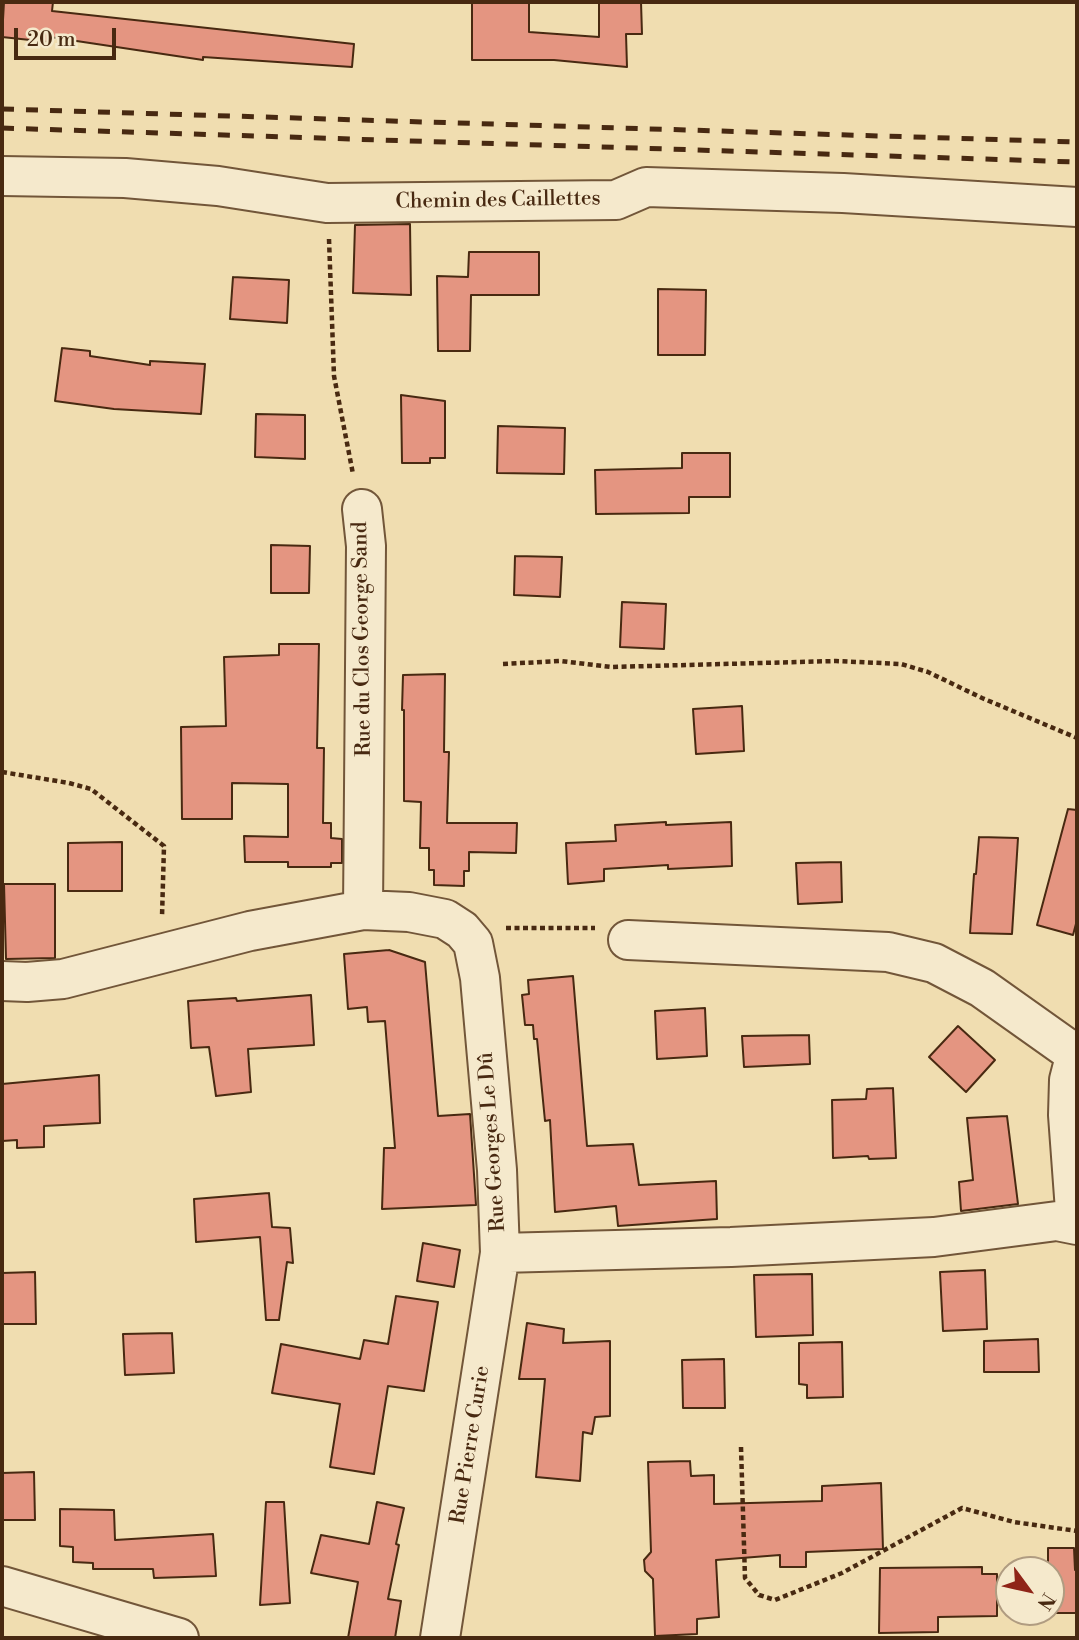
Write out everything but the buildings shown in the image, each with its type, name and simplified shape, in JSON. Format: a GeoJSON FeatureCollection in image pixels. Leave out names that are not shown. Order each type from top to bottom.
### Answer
{"type":"FeatureCollection","features":[{"type":"Feature","properties":{"kind":"street","name":"Chemin des Caillettes"},"geometry":{"type":"LineString","coordinates":[[2,176],[125,178],[218,186],[327,203],[616,200],[646,187],[843,193],[1077,207]]}},
{"type":"Feature","properties":{"kind":"street","name":"Rue du Clos George Sand"},"geometry":{"type":"LineString","coordinates":[[362,509],[366,546],[363,910]]}},
{"type":"Feature","properties":{"kind":"street"},"geometry":{"type":"LineString","coordinates":[[2,981],[63,979],[250,931],[363,910],[409,912],[445,919],[463,930],[473,943]]}},
{"type":"Feature","properties":{"kind":"street"},"geometry":{"type":"LineString","coordinates":[[628,940],[888,952],[933,963],[982,988],[1076,1052],[1069,1080],[1068,1115],[1077,1224]]}},
{"type":"Feature","properties":{"kind":"street","name":"Rue Georges Le Dû"},"geometry":{"type":"LineString","coordinates":[[473,943],[483,1005],[497,1170],[500,1252],[731,1248],[934,1237],[1057,1221],[1077,1224]]}},
{"type":"Feature","properties":{"kind":"street","name":"Rue Pierre Curie"},"geometry":{"type":"LineString","coordinates":[[440,1638],[500,1252]]}},
{"type":"Feature","properties":{"kind":"street"},"geometry":{"type":"LineString","coordinates":[[2,1586],[179,1638]]}},
{"type":"Feature","properties":{"kind":"path","name":"Rue du Clos George Sand"},"geometry":{"type":"LineString","coordinates":[[327,203],[334,376],[350,463],[362,509]]}},
{"type":"Feature","properties":{"kind":"path"},"geometry":{"type":"LineString","coordinates":[[503,664],[561,661],[611,667],[836,661],[901,664],[928,672],[1077,738]]}},
{"type":"Feature","properties":{"kind":"path"},"geometry":{"type":"LineString","coordinates":[[2,772],[91,789],[164,846],[160,952]]}},
{"type":"Feature","properties":{"kind":"path"},"geometry":{"type":"LineString","coordinates":[[473,943],[496,928],[607,929],[628,940]]}},
{"type":"Feature","properties":{"kind":"path"},"geometry":{"type":"LineString","coordinates":[[741,1447],[745,1578],[759,1595],[775,1600],[842,1573],[962,1508],[1014,1522],[1077,1531]]}},
{"type":"Feature","properties":{"kind":"railway"},"geometry":{"type":"LineString","coordinates":[[2,109],[1077,142]]}},
{"type":"Feature","properties":{"kind":"railway"},"geometry":{"type":"LineString","coordinates":[[2,128],[1077,162]]}}]}
